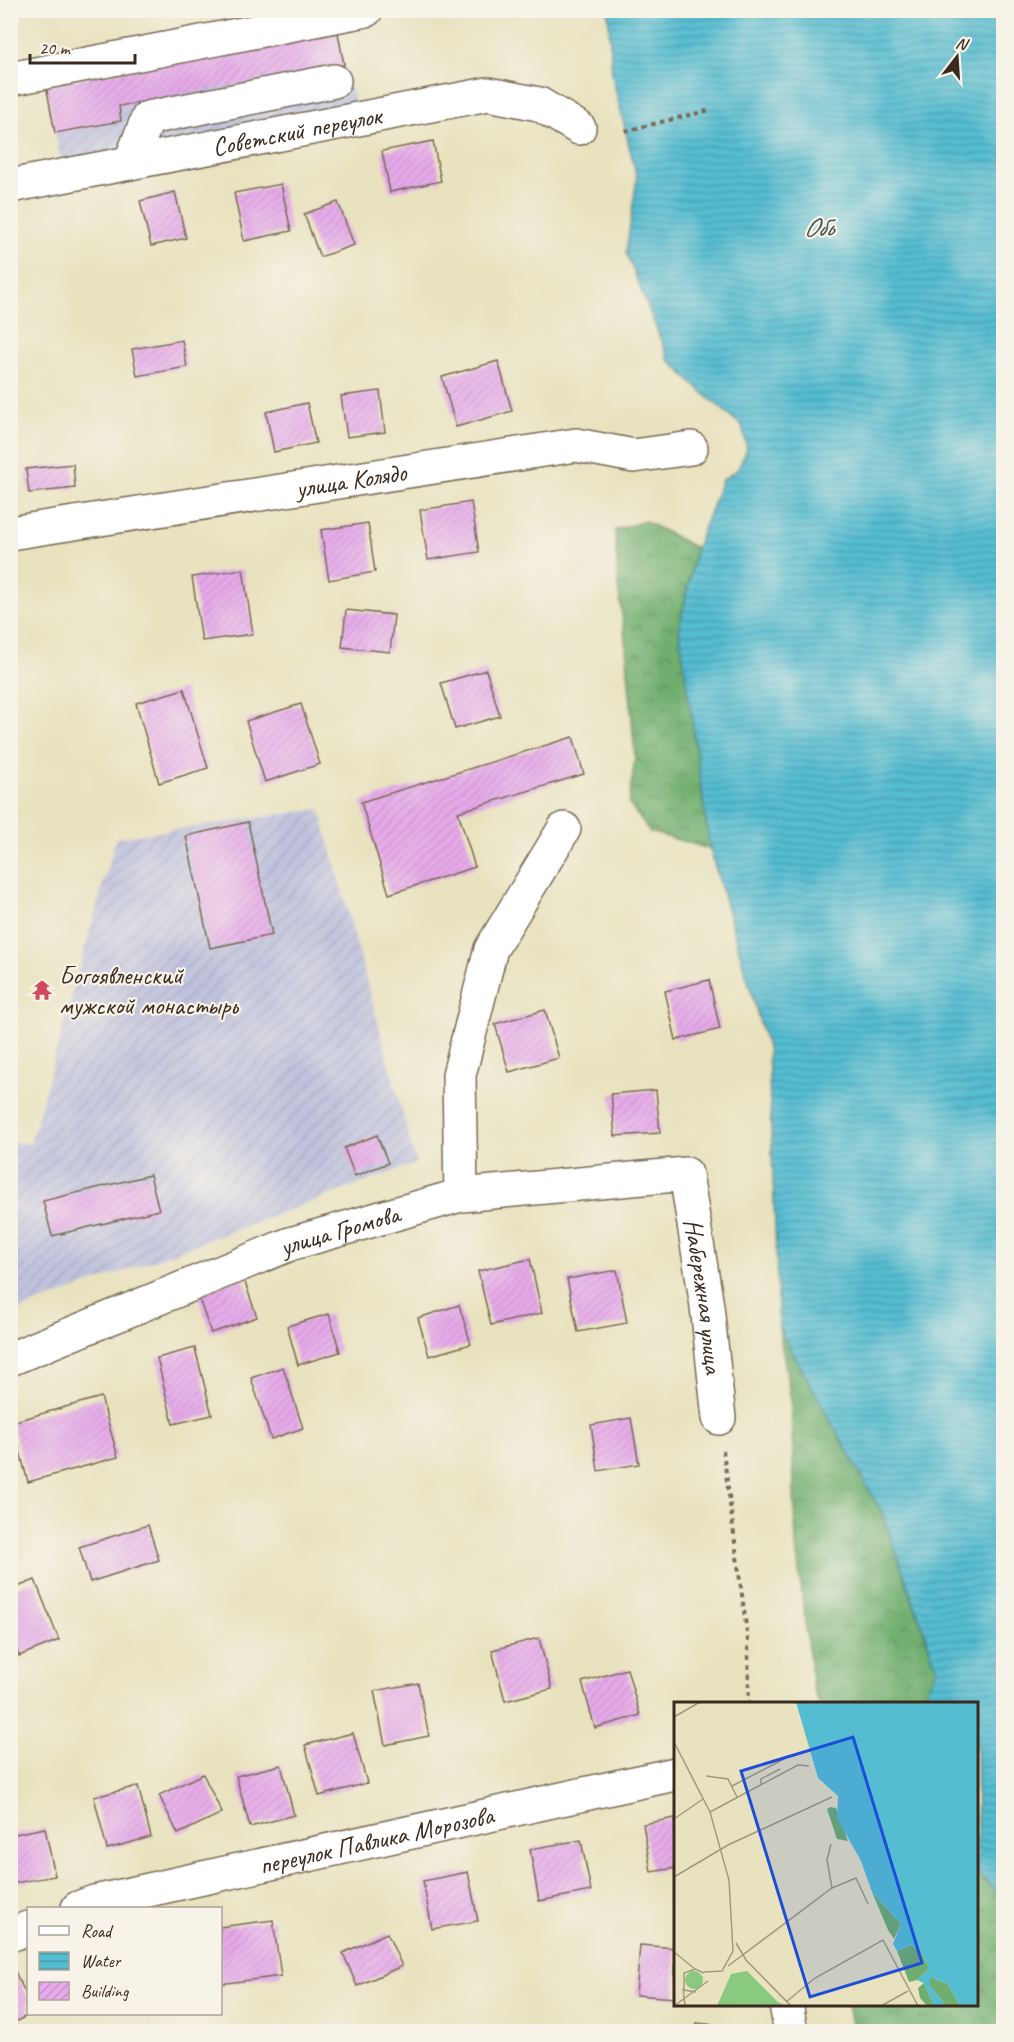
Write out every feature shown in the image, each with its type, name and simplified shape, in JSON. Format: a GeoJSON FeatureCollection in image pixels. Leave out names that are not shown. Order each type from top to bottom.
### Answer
{"type":"FeatureCollection","features":[{"type":"Feature","properties":{"kind":"street"},"geometry":{"type":"LineString","coordinates":[[10,79],[366,10]]}},
{"type":"Feature","properties":{"kind":"street"},"geometry":{"type":"LineString","coordinates":[[130,162],[148,118],[334,81]]}},
{"type":"Feature","properties":{"kind":"street","name":"Советский переулок"},"geometry":{"type":"LineString","coordinates":[[10,186],[488,94],[539,104],[579,128]]}},
{"type":"Feature","properties":{"kind":"street","name":"улица Колядо"},"geometry":{"type":"LineString","coordinates":[[10,533],[576,445],[634,456],[691,448]]}},
{"type":"Feature","properties":{"kind":"street"},"geometry":{"type":"LineString","coordinates":[[460,1195],[459,1075],[491,949],[564,829]]}},
{"type":"Feature","properties":{"kind":"street","name":"улица Громова"},"geometry":{"type":"LineString","coordinates":[[10,1359],[290,1244],[460,1195],[686,1174]]}},
{"type":"Feature","properties":{"kind":"street","name":"Набережная улица"},"geometry":{"type":"LineString","coordinates":[[686,1174],[707,1306],[719,1418]]}},
{"type":"Feature","properties":{"kind":"street","name":"переулок Павлика Морозова"},"geometry":{"type":"LineString","coordinates":[[81,1907],[94,1902],[674,1774]]}},
{"type":"Feature","properties":{"kind":"street"},"geometry":{"type":"LineString","coordinates":[[10,1935],[27,1928]]}},
{"type":"Feature","properties":{"kind":"street"},"geometry":{"type":"LineString","coordinates":[[786,2006],[791,2031]]}},
{"type":"Feature","properties":{"kind":"path"},"geometry":{"type":"LineString","coordinates":[[625,131],[710,110]]}},
{"type":"Feature","properties":{"kind":"path"},"geometry":{"type":"LineString","coordinates":[[719,1418],[748,1641],[749,1702]]}},
{"type":"Feature","properties":{"kind":"shaded area"},"geometry":{"type":"Polygon","coordinates":[[[338,33],[355,106],[61,162],[46,85],[338,33]]]}},
{"type":"Feature","properties":{"kind":"shaded area"},"geometry":{"type":"Polygon","coordinates":[[[320,809],[416,1163],[11,1313],[11,1142],[30,1144],[116,838],[320,809]]]}},
{"type":"Feature","properties":{"kind":"green space"},"geometry":{"type":"Polygon","coordinates":[[[645,521],[696,548],[679,629],[710,849],[650,832],[629,804],[635,757],[626,647],[618,585],[615,530],[645,521]]]}},
{"type":"Feature","properties":{"kind":"green space"},"geometry":{"type":"Polygon","coordinates":[[[779,1328],[883,1515],[937,1670],[921,1702],[818,1702],[813,1688],[796,1545],[791,1400],[779,1328]]]}},
{"type":"Feature","properties":{"kind":"green space"},"geometry":{"type":"Polygon","coordinates":[[[978,1873],[1003,1899],[1003,2031],[853,2031],[848,2006],[978,2006],[978,1873]]]}},
{"type":"Feature","properties":{"kind":"water","name":"Обь"},"geometry":{"type":"Polygon","coordinates":[[[608,11],[1003,11],[1003,1899],[978,1873],[978,1702],[920,1702],[937,1669],[883,1515],[779,1328],[768,1051],[710,849],[679,629],[696,548],[722,480],[738,469],[747,449],[742,426],[669,360],[626,252],[637,178],[612,75],[608,11]]]}},
{"type":"Feature","properties":{"kind":"building"},"geometry":{"type":"Polygon","coordinates":[[[338,33],[344,65],[119,106],[121,121],[55,133],[46,85],[338,33]]]}},
{"type":"Feature","properties":{"kind":"building"},"geometry":{"type":"Polygon","coordinates":[[[433,141],[441,181],[390,192],[382,151],[433,141]]]}},
{"type":"Feature","properties":{"kind":"building"},"geometry":{"type":"Polygon","coordinates":[[[281,184],[291,231],[244,241],[234,193],[281,184]]]}},
{"type":"Feature","properties":{"kind":"building"},"geometry":{"type":"Polygon","coordinates":[[[175,192],[186,238],[151,246],[140,201],[175,192]]]}},
{"type":"Feature","properties":{"kind":"building"},"geometry":{"type":"Polygon","coordinates":[[[338,202],[354,245],[320,257],[304,214],[338,202]]]}},
{"type":"Feature","properties":{"kind":"building"},"geometry":{"type":"Polygon","coordinates":[[[182,340],[187,367],[137,376],[132,349],[182,340]]]}},
{"type":"Feature","properties":{"kind":"building"},"geometry":{"type":"Polygon","coordinates":[[[498,361],[512,411],[456,427],[442,377],[498,361]]]}},
{"type":"Feature","properties":{"kind":"building"},"geometry":{"type":"Polygon","coordinates":[[[380,391],[385,432],[347,437],[341,396],[380,391]]]}},
{"type":"Feature","properties":{"kind":"building"},"geometry":{"type":"Polygon","coordinates":[[[307,403],[316,443],[274,452],[266,412],[307,403]]]}},
{"type":"Feature","properties":{"kind":"building"},"geometry":{"type":"Polygon","coordinates":[[[73,464],[75,488],[29,493],[26,469],[73,464]]]}},
{"type":"Feature","properties":{"kind":"building"},"geometry":{"type":"Polygon","coordinates":[[[471,502],[479,552],[428,560],[420,510],[471,502]]]}},
{"type":"Feature","properties":{"kind":"building"},"geometry":{"type":"Polygon","coordinates":[[[368,523],[375,572],[329,580],[321,530],[368,523]]]}},
{"type":"Feature","properties":{"kind":"building"},"geometry":{"type":"Polygon","coordinates":[[[243,569],[253,634],[202,641],[192,577],[243,569]]]}},
{"type":"Feature","properties":{"kind":"building"},"geometry":{"type":"Polygon","coordinates":[[[346,610],[394,615],[390,652],[342,647],[346,610]]]}},
{"type":"Feature","properties":{"kind":"building"},"geometry":{"type":"Polygon","coordinates":[[[486,670],[500,716],[455,729],[441,683],[486,670]]]}},
{"type":"Feature","properties":{"kind":"building"},"geometry":{"type":"Polygon","coordinates":[[[184,689],[208,768],[159,783],[136,703],[184,689]]]}},
{"type":"Feature","properties":{"kind":"building"},"geometry":{"type":"Polygon","coordinates":[[[301,704],[320,764],[265,782],[246,721],[301,704]]]}},
{"type":"Feature","properties":{"kind":"building"},"geometry":{"type":"Polygon","coordinates":[[[573,737],[584,774],[458,812],[475,867],[389,894],[361,802],[573,737]]]}},
{"type":"Feature","properties":{"kind":"building"},"geometry":{"type":"Polygon","coordinates":[[[248,822],[272,935],[210,948],[186,836],[248,822]]]}},
{"type":"Feature","properties":{"kind":"building"},"geometry":{"type":"Polygon","coordinates":[[[709,980],[720,1029],[676,1040],[665,991],[709,980]]]}},
{"type":"Feature","properties":{"kind":"building"},"geometry":{"type":"Polygon","coordinates":[[[545,1010],[559,1058],[509,1072],[495,1024],[545,1010]]]}},
{"type":"Feature","properties":{"kind":"building"},"geometry":{"type":"Polygon","coordinates":[[[656,1090],[660,1133],[615,1136],[611,1094],[656,1090]]]}},
{"type":"Feature","properties":{"kind":"building"},"geometry":{"type":"Polygon","coordinates":[[[377,1135],[388,1163],[355,1176],[344,1148],[377,1135]]]}},
{"type":"Feature","properties":{"kind":"building"},"geometry":{"type":"Polygon","coordinates":[[[150,1175],[159,1210],[52,1236],[43,1201],[150,1175]]]}},
{"type":"Feature","properties":{"kind":"building"},"geometry":{"type":"Polygon","coordinates":[[[530,1259],[542,1313],[491,1325],[478,1271],[530,1259]]]}},
{"type":"Feature","properties":{"kind":"building"},"geometry":{"type":"Polygon","coordinates":[[[617,1270],[627,1323],[578,1332],[567,1279],[617,1270]]]}},
{"type":"Feature","properties":{"kind":"building"},"geometry":{"type":"Polygon","coordinates":[[[243,1277],[257,1317],[211,1333],[197,1293],[243,1277]]]}},
{"type":"Feature","properties":{"kind":"building"},"geometry":{"type":"Polygon","coordinates":[[[459,1305],[471,1344],[429,1356],[418,1318],[459,1305]]]}},
{"type":"Feature","properties":{"kind":"building"},"geometry":{"type":"Polygon","coordinates":[[[329,1314],[340,1352],[298,1365],[287,1326],[329,1314]]]}},
{"type":"Feature","properties":{"kind":"building"},"geometry":{"type":"Polygon","coordinates":[[[195,1348],[212,1415],[173,1424],[157,1358],[195,1348]]]}},
{"type":"Feature","properties":{"kind":"building"},"geometry":{"type":"Polygon","coordinates":[[[283,1367],[303,1428],[271,1439],[251,1378],[283,1367]]]}},
{"type":"Feature","properties":{"kind":"building"},"geometry":{"type":"Polygon","coordinates":[[[101,1397],[118,1457],[28,1482],[12,1422],[101,1397]]]}},
{"type":"Feature","properties":{"kind":"building"},"geometry":{"type":"Polygon","coordinates":[[[631,1418],[639,1464],[598,1471],[591,1425],[631,1418]]]}},
{"type":"Feature","properties":{"kind":"building"},"geometry":{"type":"Polygon","coordinates":[[[148,1525],[159,1560],[90,1582],[79,1547],[148,1525]]]}},
{"type":"Feature","properties":{"kind":"building"},"geometry":{"type":"Polygon","coordinates":[[[35,1580],[59,1640],[19,1656],[10,1634],[10,1590],[35,1580]]]}},
{"type":"Feature","properties":{"kind":"building"},"geometry":{"type":"Polygon","coordinates":[[[539,1638],[552,1689],[505,1701],[492,1650],[539,1638]]]}},
{"type":"Feature","properties":{"kind":"building"},"geometry":{"type":"Polygon","coordinates":[[[627,1669],[640,1715],[595,1728],[582,1682],[627,1669]]]}},
{"type":"Feature","properties":{"kind":"building"},"geometry":{"type":"Polygon","coordinates":[[[418,1683],[429,1736],[385,1745],[374,1691],[418,1683]]]}},
{"type":"Feature","properties":{"kind":"building"},"geometry":{"type":"Polygon","coordinates":[[[353,1733],[367,1783],[319,1796],[305,1745],[353,1733]]]}},
{"type":"Feature","properties":{"kind":"building"},"geometry":{"type":"Polygon","coordinates":[[[281,1765],[294,1815],[250,1827],[236,1776],[281,1765]]]}},
{"type":"Feature","properties":{"kind":"building"},"geometry":{"type":"Polygon","coordinates":[[[203,1774],[222,1813],[178,1834],[159,1795],[203,1774]]]}},
{"type":"Feature","properties":{"kind":"building"},"geometry":{"type":"Polygon","coordinates":[[[138,1786],[151,1837],[107,1849],[94,1797],[138,1786]]]}},
{"type":"Feature","properties":{"kind":"building"},"geometry":{"type":"Polygon","coordinates":[[[674,1818],[674,1868],[651,1872],[643,1824],[674,1818]]]}},
{"type":"Feature","properties":{"kind":"building"},"geometry":{"type":"Polygon","coordinates":[[[45,1828],[55,1876],[15,1883],[10,1860],[10,1835],[45,1828]]]}},
{"type":"Feature","properties":{"kind":"building"},"geometry":{"type":"Polygon","coordinates":[[[581,1840],[591,1891],[539,1901],[530,1849],[581,1840]]]}},
{"type":"Feature","properties":{"kind":"building"},"geometry":{"type":"Polygon","coordinates":[[[468,1872],[478,1921],[432,1929],[423,1881],[468,1872]]]}},
{"type":"Feature","properties":{"kind":"building"},"geometry":{"type":"Polygon","coordinates":[[[273,1920],[281,1976],[222,1984],[222,1927],[273,1920]]]}},
{"type":"Feature","properties":{"kind":"building"},"geometry":{"type":"Polygon","coordinates":[[[387,1933],[402,1966],[357,1986],[343,1953],[387,1933]]]}},
{"type":"Feature","properties":{"kind":"building"},"geometry":{"type":"Polygon","coordinates":[[[640,1945],[674,1948],[674,1998],[636,1995],[640,1945]]]}},
{"type":"Feature","properties":{"kind":"building"},"geometry":{"type":"Polygon","coordinates":[[[13,1968],[27,1996],[28,2015],[10,2025],[10,1970],[13,1968]]]}},
{"type":"Feature","properties":{"kind":"building"},"geometry":{"type":"Polygon","coordinates":[[[696,2023],[740,2027],[739,2032],[696,2032],[696,2023]]]}},
{"type":"Feature","properties":{"kind":"place","name":"Богоявленский мужской монастырь"},"geometry":{"type":"Point","coordinates":[42,990]}}]}
